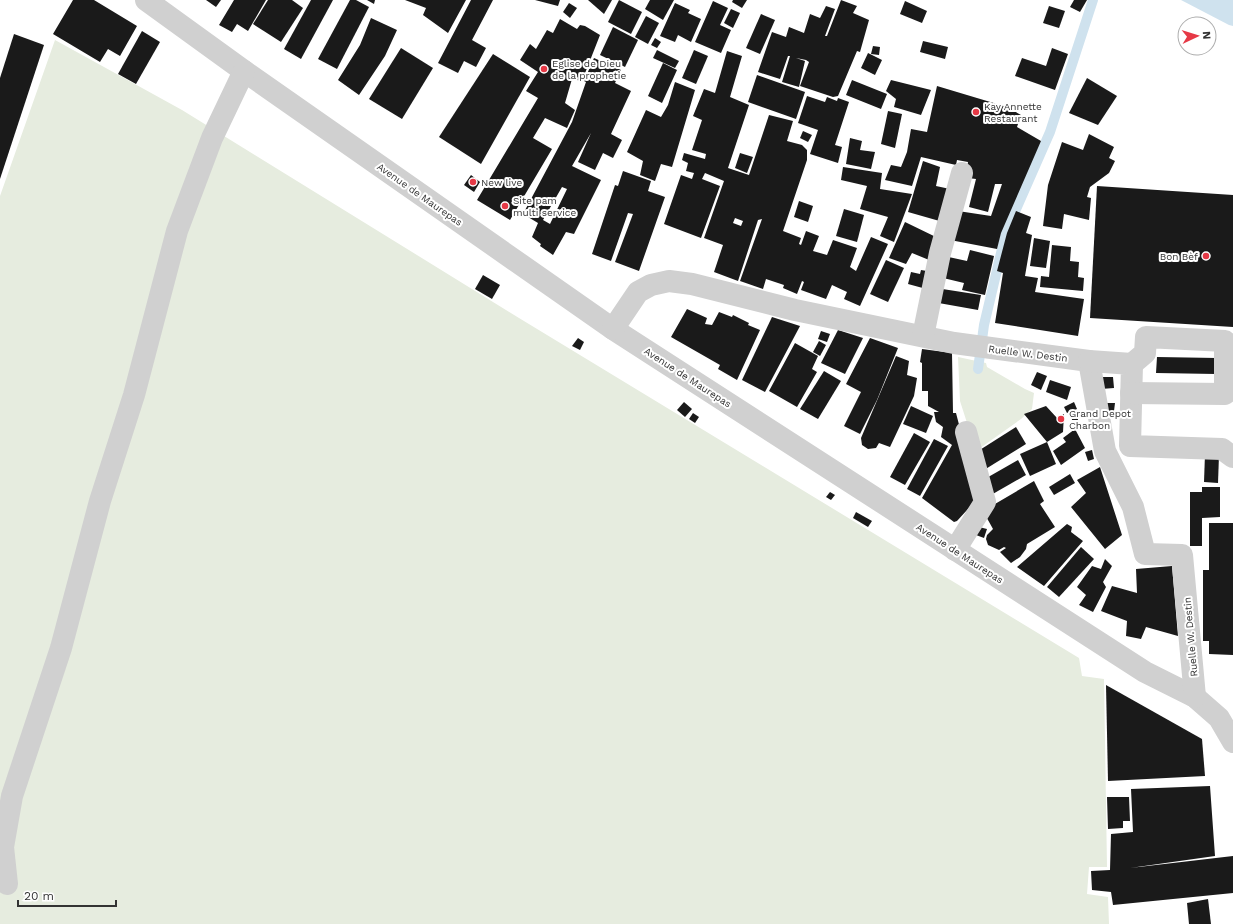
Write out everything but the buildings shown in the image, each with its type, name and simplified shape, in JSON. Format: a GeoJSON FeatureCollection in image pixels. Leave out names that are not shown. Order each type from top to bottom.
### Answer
{"type":"FeatureCollection","features":[{"type":"Feature","properties":{"kind":"street","name":"Avenue de Maurepas"},"geometry":{"type":"LineString","coordinates":[[146,0],[244,71],[613,329],[1145,672],[1196,697],[1219,718],[1233,742]]}},
{"type":"Feature","properties":{"kind":"street"},"geometry":{"type":"LineString","coordinates":[[7,884],[3,847],[12,796],[61,648],[100,501],[134,395],[177,231],[212,138],[244,71]]}},
{"type":"Feature","properties":{"kind":"street"},"geometry":{"type":"LineString","coordinates":[[923,336],[940,253],[962,173]]}},
{"type":"Feature","properties":{"kind":"street","name":"Ruelle W. Destin"},"geometry":{"type":"LineString","coordinates":[[613,329],[638,292],[651,285],[669,281],[692,284],[795,310],[966,345],[1090,361],[1105,451],[1133,507],[1145,554],[1182,555],[1196,697]]}},
{"type":"Feature","properties":{"kind":"street"},"geometry":{"type":"LineString","coordinates":[[1090,361],[1132,364],[1145,354],[1146,337],[1225,341],[1225,394],[1131,393]]}},
{"type":"Feature","properties":{"kind":"street"},"geometry":{"type":"LineString","coordinates":[[1132,364],[1130,446],[1222,449],[1233,457]]}},
{"type":"Feature","properties":{"kind":"street"},"geometry":{"type":"LineString","coordinates":[[955,550],[985,502],[966,432]]}},
{"type":"Feature","properties":{"kind":"shaded area"},"geometry":{"type":"Polygon","coordinates":[[[55,40],[182,110],[519,318],[1079,658],[1082,676],[1104,679],[1107,867],[1089,867],[1087,894],[1108,897],[1109,924],[0,924],[0,196],[55,40]]]}},
{"type":"Feature","properties":{"kind":"shaded area"},"geometry":{"type":"Polygon","coordinates":[[[958,357],[986,363],[987,367],[1034,393],[1032,409],[1021,419],[976,451],[960,401],[958,357]]]}},
{"type":"Feature","properties":{"kind":"water"},"geometry":{"type":"Polygon","coordinates":[[[1181,0],[1233,0],[1233,26],[1217,19],[1217,16],[1212,16],[1181,0]]]}},
{"type":"Feature","properties":{"kind":"waterway"},"geometry":{"type":"LineString","coordinates":[[978,369],[984,325],[1006,232],[1050,132],[1093,0]]}},
{"type":"Feature","properties":{"kind":"place","name":"Eglise de Dieu de la prophetie"},"geometry":{"type":"Point","coordinates":[544,69]}},
{"type":"Feature","properties":{"kind":"place","name":"Kay Annette Restaurant"},"geometry":{"type":"Point","coordinates":[976,112]}},
{"type":"Feature","properties":{"kind":"place","name":"New live"},"geometry":{"type":"Point","coordinates":[473,182]}},
{"type":"Feature","properties":{"kind":"place","name":"Site pam multi service"},"geometry":{"type":"Point","coordinates":[505,206]}},
{"type":"Feature","properties":{"kind":"place","name":"Bon Bèf"},"geometry":{"type":"Point","coordinates":[1206,256]}},
{"type":"Feature","properties":{"kind":"place","name":"Grand Depot Charbon"},"geometry":{"type":"Point","coordinates":[1061,419]}}]}
